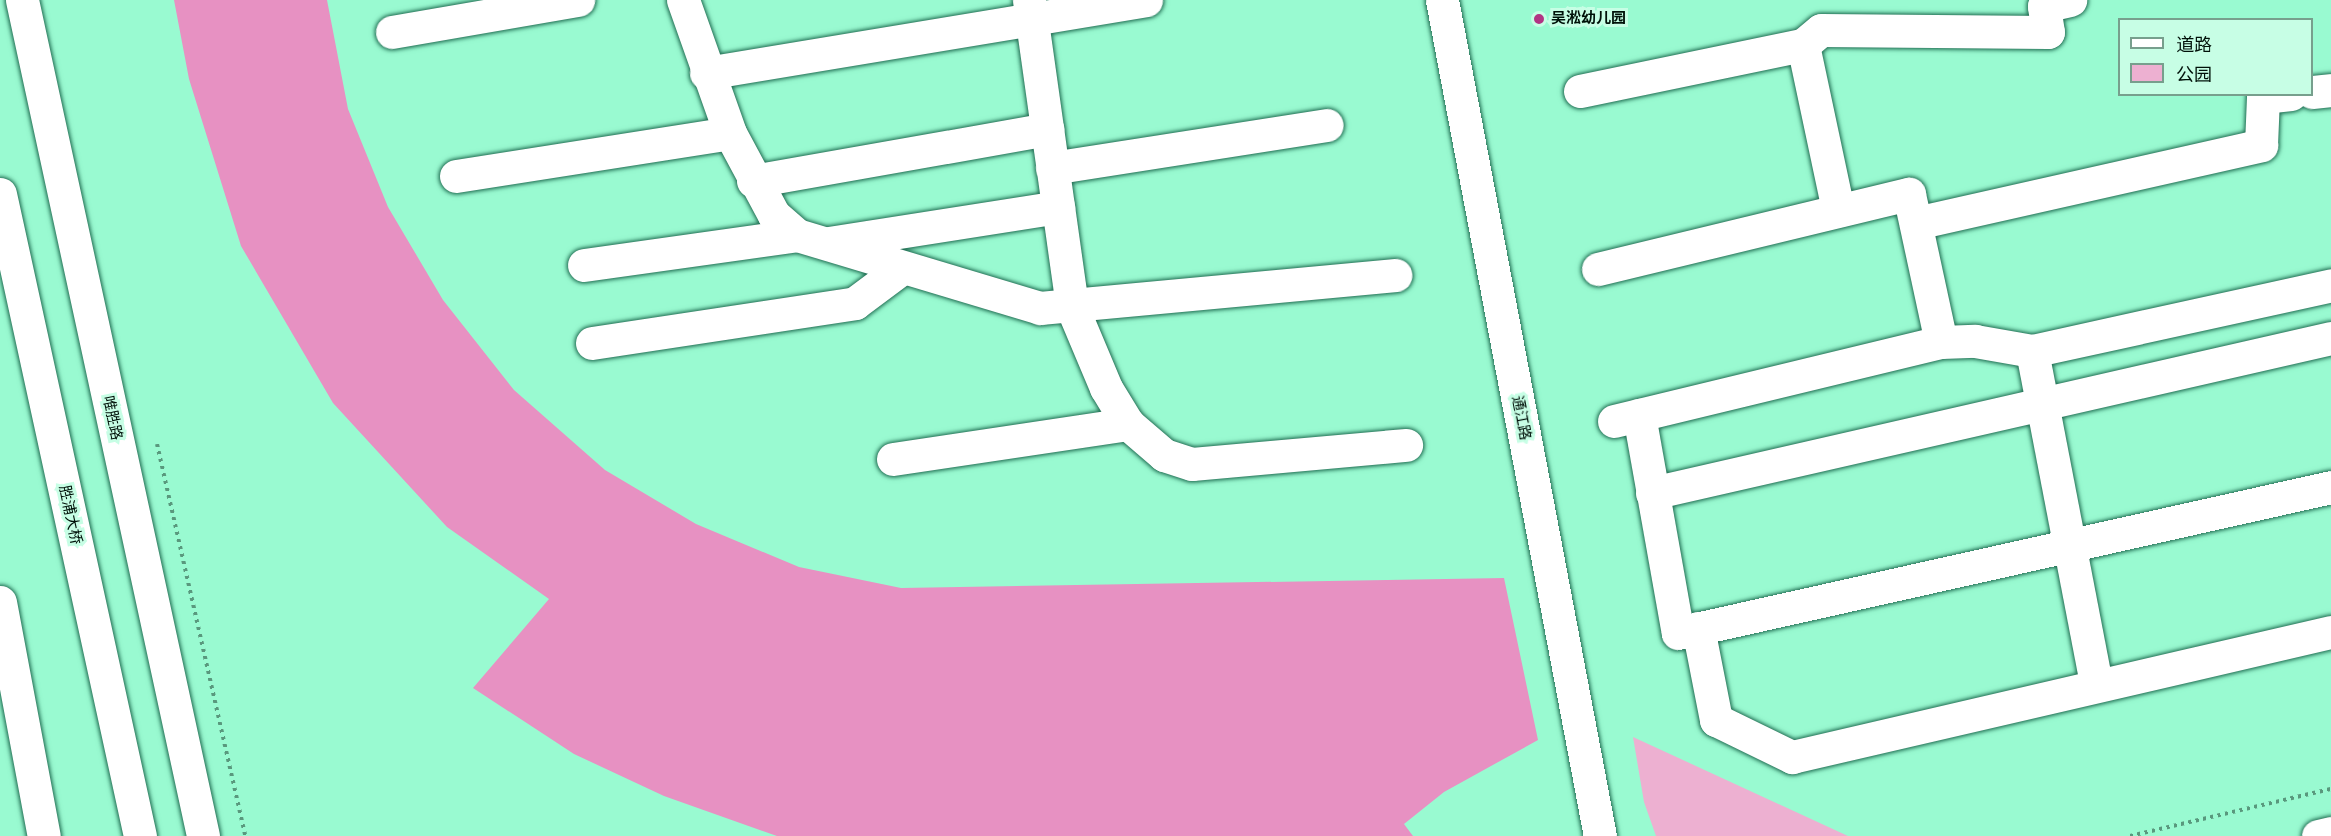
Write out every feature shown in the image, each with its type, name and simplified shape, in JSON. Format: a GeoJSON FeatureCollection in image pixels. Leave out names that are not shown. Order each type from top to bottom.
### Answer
{"type":"FeatureCollection","features":[{"type":"Feature","properties":{"kind":"street","name":"唯胜路"},"geometry":{"type":"LineString","coordinates":[[22,0],[203,836]]}},
{"type":"Feature","properties":{"kind":"street"},"geometry":{"type":"LineString","coordinates":[[392,32],[578,0]]}},
{"type":"Feature","properties":{"kind":"street"},"geometry":{"type":"LineString","coordinates":[[683,0],[706,73],[730,133],[753,181],[774,215],[809,239],[1040,308],[1072,307],[1395,275]]}},
{"type":"Feature","properties":{"kind":"street"},"geometry":{"type":"LineString","coordinates":[[706,73],[1030,9],[1146,0]]}},
{"type":"Feature","properties":{"kind":"street","name":"通江路"},"geometry":{"type":"LineString","coordinates":[[1442,0],[1600,836]]}},
{"type":"Feature","properties":{"kind":"street"},"geometry":{"type":"LineString","coordinates":[[1580,91],[1803,45],[1821,30],[2048,32],[2044,6],[2070,0]]}},
{"type":"Feature","properties":{"kind":"street"},"geometry":{"type":"LineString","coordinates":[[1030,9],[1072,307],[1107,388],[1128,424],[1164,455],[1192,464],[1406,444]]}},
{"type":"Feature","properties":{"kind":"street"},"geometry":{"type":"LineString","coordinates":[[1803,45],[1838,210]]}},
{"type":"Feature","properties":{"kind":"street"},"geometry":{"type":"LineString","coordinates":[[2313,92],[2331,90]]}},
{"type":"Feature","properties":{"kind":"street"},"geometry":{"type":"LineString","coordinates":[[1916,223],[2261,145],[2263,98],[2277,96]]}},
{"type":"Feature","properties":{"kind":"street"},"geometry":{"type":"LineString","coordinates":[[1053,168],[1327,125]]}},
{"type":"Feature","properties":{"kind":"street"},"geometry":{"type":"LineString","coordinates":[[753,181],[1047,129]]}},
{"type":"Feature","properties":{"kind":"street"},"geometry":{"type":"LineString","coordinates":[[456,176],[730,133]]}},
{"type":"Feature","properties":{"kind":"street"},"geometry":{"type":"LineString","coordinates":[[1598,268],[1909,194],[1941,342]]}},
{"type":"Feature","properties":{"kind":"street","name":"胜浦大桥"},"geometry":{"type":"LineString","coordinates":[[0,195],[140,836]]}},
{"type":"Feature","properties":{"kind":"street"},"geometry":{"type":"LineString","coordinates":[[584,265],[1058,207]]}},
{"type":"Feature","properties":{"kind":"street"},"geometry":{"type":"LineString","coordinates":[[592,343],[855,303],[902,268]]}},
{"type":"Feature","properties":{"kind":"street"},"geometry":{"type":"LineString","coordinates":[[2331,285],[2032,351],[1975,340],[1941,342],[1627,418],[1652,493],[1678,633],[2331,487]]}},
{"type":"Feature","properties":{"kind":"street"},"geometry":{"type":"LineString","coordinates":[[1652,493],[2331,338]]}},
{"type":"Feature","properties":{"kind":"street"},"geometry":{"type":"LineString","coordinates":[[2032,351],[2096,683]]}},
{"type":"Feature","properties":{"kind":"street"},"geometry":{"type":"LineString","coordinates":[[893,459],[1128,424]]}},
{"type":"Feature","properties":{"kind":"street"},"geometry":{"type":"LineString","coordinates":[[0,602],[44,836]]}},
{"type":"Feature","properties":{"kind":"street"},"geometry":{"type":"LineString","coordinates":[[1698,628],[1716,720],[1792,756],[2096,683],[2331,632]]}},
{"type":"Feature","properties":{"kind":"street"},"geometry":{"type":"LineString","coordinates":[[2318,836],[2331,833]]}},
{"type":"Feature","properties":{"kind":"path"},"geometry":{"type":"LineString","coordinates":[[2130,836],[2331,789]]}},
{"type":"Feature","properties":{"kind":"green space"},"geometry":{"type":"Polygon","coordinates":[[[1633,737],[1848,836],[1656,836],[1644,802],[1633,737]]]}},
{"type":"Feature","properties":{"kind":"shaded area"},"geometry":{"type":"Polygon","coordinates":[[[174,0],[327,0],[348,109],[388,207],[443,300],[514,390],[605,470],[696,524],[799,567],[901,588],[1504,578],[1538,740],[1444,792],[1404,824],[1413,836],[777,836],[664,796],[574,754],[473,688],[549,599],[447,527],[333,403],[241,246],[189,79],[174,0]]]}},
{"type":"Feature","properties":{"kind":"place","name":"吴淞幼儿园"},"geometry":{"type":"Point","coordinates":[1539,19]}}]}
